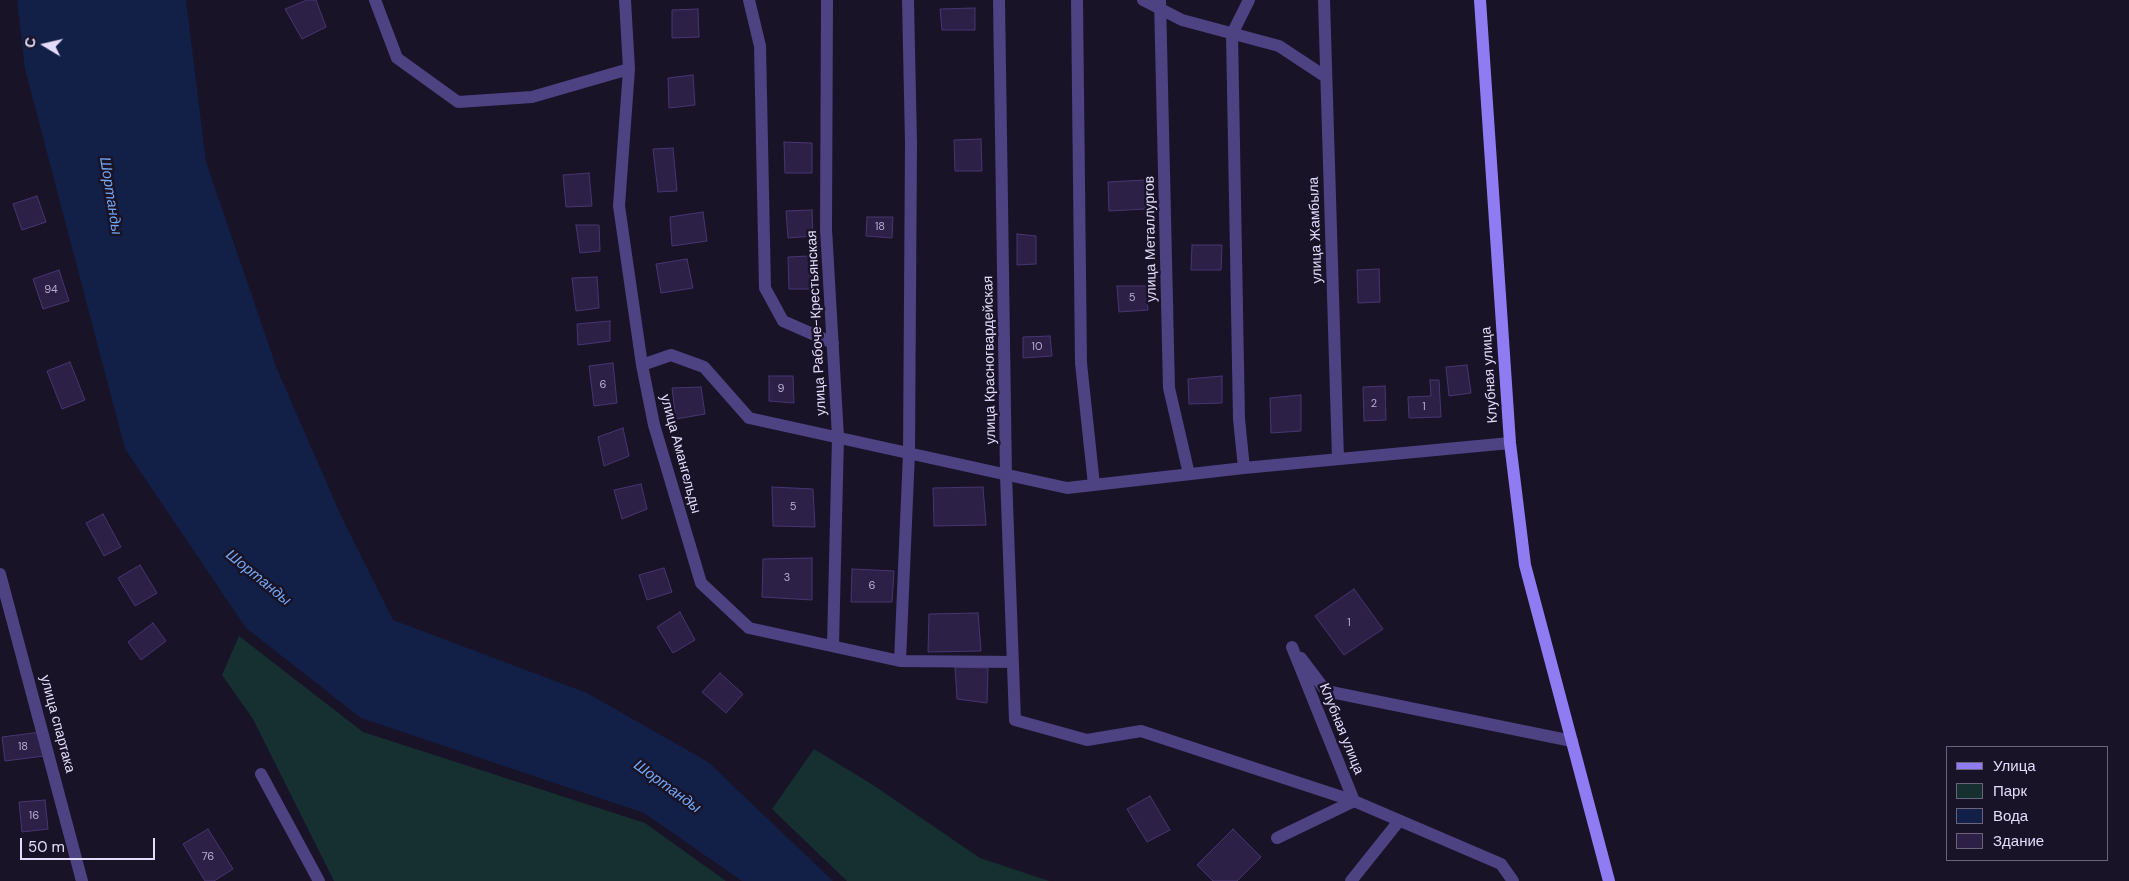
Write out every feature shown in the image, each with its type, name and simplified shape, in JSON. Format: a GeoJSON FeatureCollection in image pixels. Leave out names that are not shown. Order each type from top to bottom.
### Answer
{"type":"FeatureCollection","features":[{"type":"Feature","properties":{"kind":"street"},"geometry":{"type":"LineString","coordinates":[[375,0],[397,58],[458,102],[532,97],[630,69]]}},
{"type":"Feature","properties":{"kind":"street","name":"улица Амангельды"},"geometry":{"type":"LineString","coordinates":[[625,0],[630,69],[619,206],[642,365],[654,425],[701,583],[749,628],[900,660],[1013,662]]}},
{"type":"Feature","properties":{"kind":"street"},"geometry":{"type":"LineString","coordinates":[[750,0],[760,46],[765,288],[783,321],[833,343]]}},
{"type":"Feature","properties":{"kind":"street","name":"улица Рабоче-Крестьянская"},"geometry":{"type":"LineString","coordinates":[[828,0],[826,229],[838,438],[833,645]]}},
{"type":"Feature","properties":{"kind":"street"},"geometry":{"type":"LineString","coordinates":[[900,660],[909,453],[910,143],[908,0]]}},
{"type":"Feature","properties":{"kind":"street","name":"улица Красногвардейская"},"geometry":{"type":"LineString","coordinates":[[999,0],[1006,475],[1016,720],[1087,740],[1141,731],[1354,802]]}},
{"type":"Feature","properties":{"kind":"street"},"geometry":{"type":"LineString","coordinates":[[1077,0],[1081,363],[1094,485]]}},
{"type":"Feature","properties":{"kind":"street"},"geometry":{"type":"LineString","coordinates":[[1143,0],[1160,4],[1182,20],[1279,46],[1326,77]]}},
{"type":"Feature","properties":{"kind":"street"},"geometry":{"type":"LineString","coordinates":[[1244,468],[1238,419],[1232,34],[1249,0]]}},
{"type":"Feature","properties":{"kind":"street","name":"улица Жамбыла"},"geometry":{"type":"LineString","coordinates":[[1324,0],[1338,459]]}},
{"type":"Feature","properties":{"kind":"street","name":"Клубная улица"},"geometry":{"type":"LineString","coordinates":[[1480,0],[1510,443],[1526,565],[1609,881]]}},
{"type":"Feature","properties":{"kind":"street","name":"улица Металлургов"},"geometry":{"type":"LineString","coordinates":[[1160,4],[1169,388],[1189,474]]}},
{"type":"Feature","properties":{"kind":"street"},"geometry":{"type":"LineString","coordinates":[[642,365],[672,355],[704,367],[749,418],[1067,488],[1244,468],[1510,443]]}},
{"type":"Feature","properties":{"kind":"street","name":"улица спартака"},"geometry":{"type":"LineString","coordinates":[[0,574],[82,881]]}},
{"type":"Feature","properties":{"kind":"street","name":"Клубная улица"},"geometry":{"type":"LineString","coordinates":[[1354,802],[1292,647],[1326,691],[1572,741]]}},
{"type":"Feature","properties":{"kind":"street"},"geometry":{"type":"LineString","coordinates":[[262,774],[319,881]]}},
{"type":"Feature","properties":{"kind":"street"},"geometry":{"type":"LineString","coordinates":[[1277,838],[1354,802],[1501,864],[1513,881]]}},
{"type":"Feature","properties":{"kind":"street"},"geometry":{"type":"LineString","coordinates":[[1351,881],[1400,821]]}},
{"type":"Feature","properties":{"kind":"green space"},"geometry":{"type":"Polygon","coordinates":[[[239,636],[363,732],[645,823],[726,881],[334,881],[253,719],[222,675],[239,636]]]}},
{"type":"Feature","properties":{"kind":"green space"},"geometry":{"type":"Polygon","coordinates":[[[814,749],[873,785],[980,858],[1049,881],[847,881],[772,809],[814,749]]]}},
{"type":"Feature","properties":{"kind":"water","name":"Шортанды"},"geometry":{"type":"Polygon","coordinates":[[[17,0],[186,0],[206,162],[277,369],[342,518],[393,620],[587,693],[708,762],[833,881],[742,881],[644,813],[361,718],[246,628],[125,449],[25,69],[17,0]]]}},
{"type":"Feature","properties":{"kind":"building"},"geometry":{"type":"Polygon","coordinates":[[[307,0],[316,0],[326,27],[302,39],[285,9],[307,0]]]}},
{"type":"Feature","properties":{"kind":"building"},"geometry":{"type":"Polygon","coordinates":[[[975,8],[975,30],[942,30],[940,9],[975,8]]]}},
{"type":"Feature","properties":{"kind":"building"},"geometry":{"type":"Polygon","coordinates":[[[698,9],[699,37],[672,38],[672,10],[698,9]]]}},
{"type":"Feature","properties":{"kind":"building"},"geometry":{"type":"Polygon","coordinates":[[[693,75],[695,105],[669,108],[668,78],[693,75]]]}},
{"type":"Feature","properties":{"kind":"building"},"geometry":{"type":"Polygon","coordinates":[[[981,139],[982,171],[955,171],[954,140],[981,139]]]}},
{"type":"Feature","properties":{"kind":"building"},"geometry":{"type":"Polygon","coordinates":[[[784,142],[812,143],[812,173],[785,173],[784,142]]]}},
{"type":"Feature","properties":{"kind":"building"},"geometry":{"type":"Polygon","coordinates":[[[673,148],[677,191],[658,192],[653,149],[673,148]]]}},
{"type":"Feature","properties":{"kind":"building"},"geometry":{"type":"Polygon","coordinates":[[[589,173],[592,206],[566,207],[563,175],[589,173]]]}},
{"type":"Feature","properties":{"kind":"building"},"geometry":{"type":"Polygon","coordinates":[[[1145,180],[1145,209],[1109,211],[1108,182],[1145,180]]]}},
{"type":"Feature","properties":{"kind":"building"},"geometry":{"type":"Polygon","coordinates":[[[37,196],[46,222],[22,230],[13,204],[37,196]]]}},
{"type":"Feature","properties":{"kind":"building"},"geometry":{"type":"Polygon","coordinates":[[[812,210],[813,236],[788,238],[786,211],[812,210]]]}},
{"type":"Feature","properties":{"kind":"building"},"geometry":{"type":"Polygon","coordinates":[[[703,212],[707,241],[672,246],[670,217],[703,212]]]}},
{"type":"Feature","properties":{"kind":"building"},"geometry":{"type":"Polygon","coordinates":[[[867,217],[893,217],[892,238],[866,236],[867,217]]]}},
{"type":"Feature","properties":{"kind":"building"},"geometry":{"type":"Polygon","coordinates":[[[576,225],[599,225],[600,251],[580,253],[576,225]]]}},
{"type":"Feature","properties":{"kind":"building"},"geometry":{"type":"Polygon","coordinates":[[[1017,234],[1036,236],[1036,264],[1017,265],[1017,234]]]}},
{"type":"Feature","properties":{"kind":"building"},"geometry":{"type":"Polygon","coordinates":[[[1192,245],[1222,245],[1221,270],[1191,270],[1192,245]]]}},
{"type":"Feature","properties":{"kind":"building"},"geometry":{"type":"Polygon","coordinates":[[[810,256],[811,289],[789,289],[788,257],[810,256]]]}},
{"type":"Feature","properties":{"kind":"building"},"geometry":{"type":"Polygon","coordinates":[[[687,259],[693,288],[661,293],[656,264],[687,259]]]}},
{"type":"Feature","properties":{"kind":"building"},"geometry":{"type":"Polygon","coordinates":[[[1379,269],[1380,302],[1358,303],[1357,270],[1379,269]]]}},
{"type":"Feature","properties":{"kind":"building"},"geometry":{"type":"Polygon","coordinates":[[[59,270],[69,301],[43,309],[33,279],[59,270]]]}},
{"type":"Feature","properties":{"kind":"building"},"geometry":{"type":"Polygon","coordinates":[[[597,277],[599,308],[576,311],[572,278],[597,277]]]}},
{"type":"Feature","properties":{"kind":"building"},"geometry":{"type":"Polygon","coordinates":[[[1117,286],[1146,286],[1148,310],[1119,312],[1117,286]]]}},
{"type":"Feature","properties":{"kind":"building"},"geometry":{"type":"Polygon","coordinates":[[[610,321],[610,341],[578,345],[577,324],[610,321]]]}},
{"type":"Feature","properties":{"kind":"building"},"geometry":{"type":"Polygon","coordinates":[[[1050,336],[1052,356],[1023,358],[1023,337],[1050,336]]]}},
{"type":"Feature","properties":{"kind":"building"},"geometry":{"type":"Polygon","coordinates":[[[70,362],[85,400],[62,409],[47,371],[70,362]]]}},
{"type":"Feature","properties":{"kind":"building"},"geometry":{"type":"Polygon","coordinates":[[[613,363],[617,403],[594,406],[589,366],[613,363]]]}},
{"type":"Feature","properties":{"kind":"building"},"geometry":{"type":"Polygon","coordinates":[[[1467,365],[1471,393],[1449,396],[1446,367],[1467,365]]]}},
{"type":"Feature","properties":{"kind":"building"},"geometry":{"type":"Polygon","coordinates":[[[769,376],[793,376],[794,403],[769,401],[769,376]]]}},
{"type":"Feature","properties":{"kind":"building"},"geometry":{"type":"Polygon","coordinates":[[[1222,376],[1222,403],[1189,404],[1188,379],[1222,376]]]}},
{"type":"Feature","properties":{"kind":"building"},"geometry":{"type":"Polygon","coordinates":[[[1430,380],[1439,380],[1441,417],[1409,418],[1408,397],[1431,396],[1430,380]]]}},
{"type":"Feature","properties":{"kind":"building"},"geometry":{"type":"Polygon","coordinates":[[[1385,386],[1386,420],[1364,421],[1363,387],[1385,386]]]}},
{"type":"Feature","properties":{"kind":"building"},"geometry":{"type":"Polygon","coordinates":[[[701,387],[705,414],[676,419],[672,388],[701,387]]]}},
{"type":"Feature","properties":{"kind":"building"},"geometry":{"type":"Polygon","coordinates":[[[1301,395],[1301,431],[1271,433],[1270,398],[1301,395]]]}},
{"type":"Feature","properties":{"kind":"building"},"geometry":{"type":"Polygon","coordinates":[[[623,428],[629,456],[604,466],[598,437],[623,428]]]}},
{"type":"Feature","properties":{"kind":"building"},"geometry":{"type":"Polygon","coordinates":[[[641,484],[647,509],[622,519],[614,490],[641,484]]]}},
{"type":"Feature","properties":{"kind":"building"},"geometry":{"type":"Polygon","coordinates":[[[772,487],[813,489],[815,527],[773,526],[772,487]]]}},
{"type":"Feature","properties":{"kind":"building"},"geometry":{"type":"Polygon","coordinates":[[[983,487],[986,525],[934,526],[933,488],[983,487]]]}},
{"type":"Feature","properties":{"kind":"building"},"geometry":{"type":"Polygon","coordinates":[[[103,514],[121,547],[104,556],[86,523],[103,514]]]}},
{"type":"Feature","properties":{"kind":"building"},"geometry":{"type":"Polygon","coordinates":[[[812,558],[812,600],[762,597],[763,559],[812,558]]]}},
{"type":"Feature","properties":{"kind":"building"},"geometry":{"type":"Polygon","coordinates":[[[140,565],[157,593],[135,606],[118,578],[140,565]]]}},
{"type":"Feature","properties":{"kind":"building"},"geometry":{"type":"Polygon","coordinates":[[[664,568],[672,592],[647,600],[639,575],[664,568]]]}},
{"type":"Feature","properties":{"kind":"building"},"geometry":{"type":"Polygon","coordinates":[[[852,569],[894,571],[892,602],[851,602],[852,569]]]}},
{"type":"Feature","properties":{"kind":"building"},"geometry":{"type":"Polygon","coordinates":[[[1354,589],[1383,629],[1344,655],[1315,616],[1354,589]]]}},
{"type":"Feature","properties":{"kind":"building"},"geometry":{"type":"Polygon","coordinates":[[[680,612],[695,640],[673,653],[657,627],[680,612]]]}},
{"type":"Feature","properties":{"kind":"building"},"geometry":{"type":"Polygon","coordinates":[[[978,613],[981,651],[928,652],[929,614],[978,613]]]}},
{"type":"Feature","properties":{"kind":"building"},"geometry":{"type":"Polygon","coordinates":[[[153,623],[166,641],[141,660],[128,642],[153,623]]]}},
{"type":"Feature","properties":{"kind":"building"},"geometry":{"type":"Polygon","coordinates":[[[955,667],[988,668],[987,703],[957,699],[955,667]]]}},
{"type":"Feature","properties":{"kind":"building"},"geometry":{"type":"Polygon","coordinates":[[[720,673],[743,694],[726,713],[702,692],[720,673]]]}},
{"type":"Feature","properties":{"kind":"building"},"geometry":{"type":"Polygon","coordinates":[[[41,732],[44,756],[5,761],[2,737],[41,732]]]}},
{"type":"Feature","properties":{"kind":"building"},"geometry":{"type":"Polygon","coordinates":[[[1150,796],[1170,830],[1147,842],[1127,809],[1150,796]]]}},
{"type":"Feature","properties":{"kind":"building"},"geometry":{"type":"Polygon","coordinates":[[[45,800],[48,829],[22,832],[19,802],[45,800]]]}},
{"type":"Feature","properties":{"kind":"building"},"geometry":{"type":"Polygon","coordinates":[[[208,829],[233,869],[214,881],[205,881],[183,844],[208,829]]]}},
{"type":"Feature","properties":{"kind":"building"},"geometry":{"type":"Polygon","coordinates":[[[1233,829],[1261,857],[1237,881],[1213,881],[1197,865],[1233,829]]]}}]}
